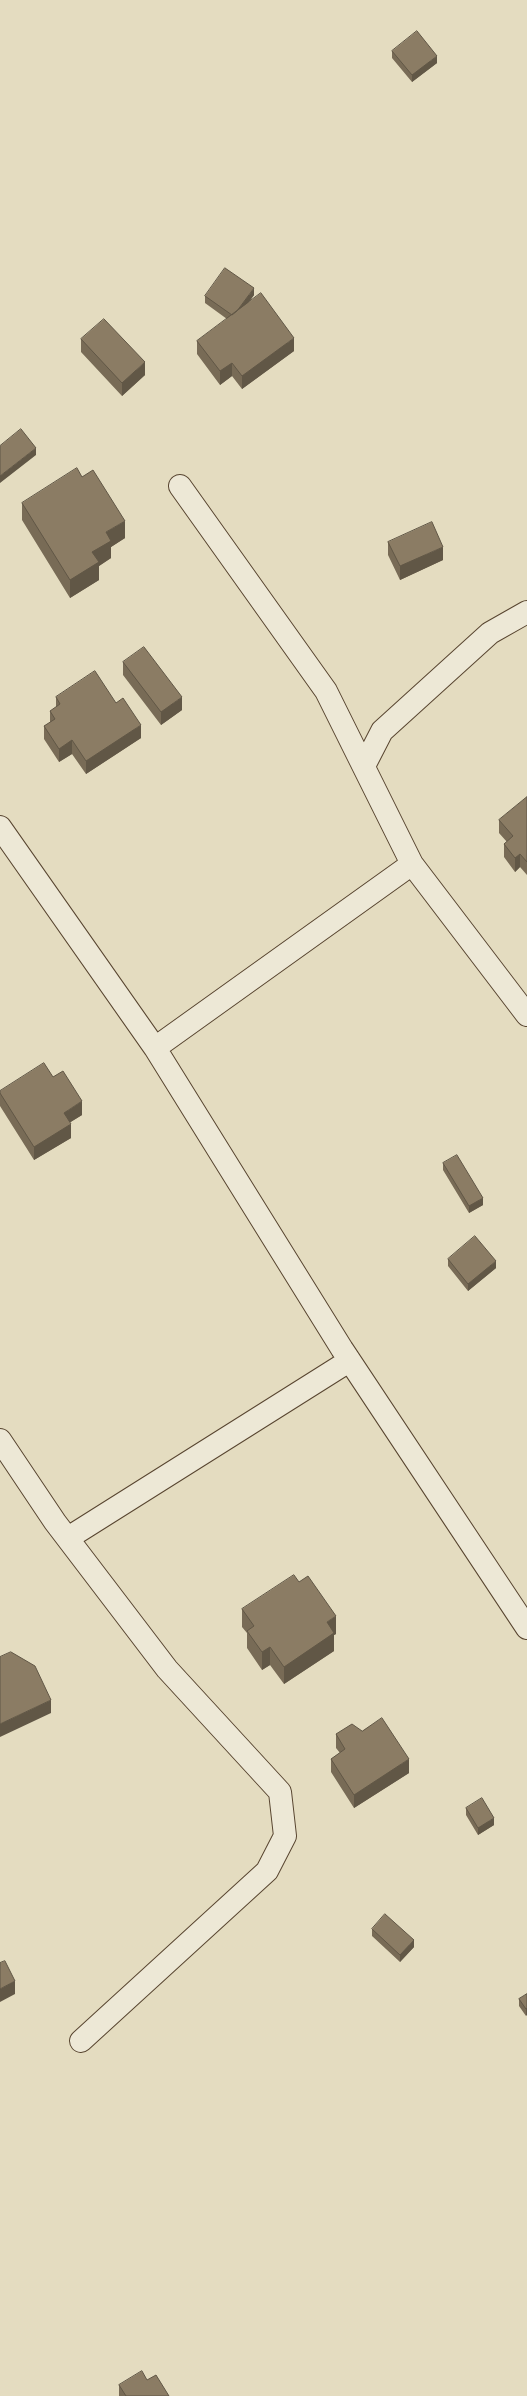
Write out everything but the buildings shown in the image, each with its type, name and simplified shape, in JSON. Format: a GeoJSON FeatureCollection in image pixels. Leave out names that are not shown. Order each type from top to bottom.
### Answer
{"type":"FeatureCollection","features":[{"type":"Feature","properties":{"kind":"street"},"geometry":{"type":"LineString","coordinates":[[180,486],[326,691],[412,864],[527,1015]]}},
{"type":"Feature","properties":{"kind":"street"},"geometry":{"type":"LineString","coordinates":[[364,766],[382,731],[490,633],[527,612]]}},
{"type":"Feature","properties":{"kind":"street"},"geometry":{"type":"LineString","coordinates":[[0,828],[155,1048],[349,1361],[527,1628]]}},
{"type":"Feature","properties":{"kind":"street"},"geometry":{"type":"LineString","coordinates":[[155,1048],[412,864]]}},
{"type":"Feature","properties":{"kind":"street"},"geometry":{"type":"LineString","coordinates":[[68,1538],[349,1361]]}},
{"type":"Feature","properties":{"kind":"street"},"geometry":{"type":"LineString","coordinates":[[0,1440],[68,1538],[167,1669],[280,1792],[285,1836],[268,1871],[81,2041]]}}]}
